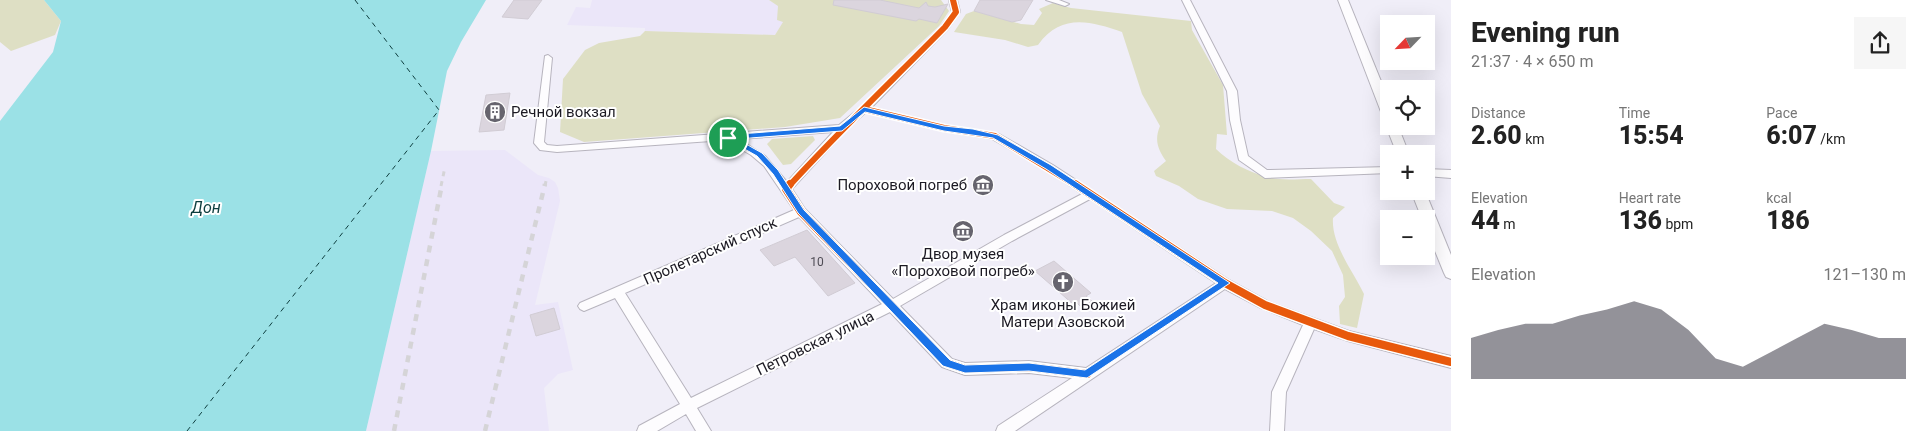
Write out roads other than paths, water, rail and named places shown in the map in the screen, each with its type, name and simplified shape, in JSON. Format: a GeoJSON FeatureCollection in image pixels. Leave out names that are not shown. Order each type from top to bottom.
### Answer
{"type":"FeatureCollection","features":[{"type":"Feature","properties":{"kind":"street"},"geometry":{"type":"LineString","coordinates":[[1050,0],[1065,4]]}},
{"type":"Feature","properties":{"kind":"street"},"geometry":{"type":"LineString","coordinates":[[1186,0],[1232,91],[1235,120],[1243,158],[1266,174],[1380,170]]}},
{"type":"Feature","properties":{"kind":"street"},"geometry":{"type":"LineString","coordinates":[[1343,0],[1380,94]]}},
{"type":"Feature","properties":{"kind":"street"},"geometry":{"type":"LineString","coordinates":[[786,189],[842,128],[864,109],[934,39],[956,12],[955,4]]}},
{"type":"Feature","properties":{"kind":"street"},"geometry":{"type":"LineString","coordinates":[[548,58],[539,143],[544,148],[557,149],[728,138],[842,128]]}},
{"type":"Feature","properties":{"kind":"street"},"geometry":{"type":"LineString","coordinates":[[864,109],[944,128],[995,136],[1048,167],[1225,283],[1266,305],[1348,336],[1451,362]]}},
{"type":"Feature","properties":{"kind":"street"},"geometry":{"type":"LineString","coordinates":[[728,138],[759,154],[776,172],[801,212],[947,363],[965,369],[1029,367],[1087,374]]}},
{"type":"Feature","properties":{"kind":"street"},"geometry":{"type":"LineString","coordinates":[[1435,173],[1451,174]]}},
{"type":"Feature","properties":{"kind":"street","name":"Петровская улица"},"geometry":{"type":"LineString","coordinates":[[644,431],[688,406],[892,305],[1008,238],[1090,194]]}},
{"type":"Feature","properties":{"kind":"street"},"geometry":{"type":"LineString","coordinates":[[1422,200],[1451,274]]}},
{"type":"Feature","properties":{"kind":"street","name":"Пролетарский спуск"},"geometry":{"type":"LineString","coordinates":[[584,306],[801,212]]}},
{"type":"Feature","properties":{"kind":"street"},"geometry":{"type":"LineString","coordinates":[[1010,429],[1087,374],[1225,283]]}},
{"type":"Feature","properties":{"kind":"street"},"geometry":{"type":"LineString","coordinates":[[618,292],[704,431]]}},
{"type":"Feature","properties":{"kind":"street"},"geometry":{"type":"LineString","coordinates":[[1277,431],[1279,392],[1311,322]]}},
{"type":"Feature","properties":{"kind":"water","name":"Дон"},"geometry":{"type":"Polygon","coordinates":[[[44,0],[486,0],[461,42],[447,71],[431,151],[366,431],[0,431],[0,121],[53,52],[61,21],[44,0]]]}},
{"type":"Feature","properties":{"kind":"railway"},"geometry":{"type":"LineString","coordinates":[[441,186],[445,167]]}},
{"type":"Feature","properties":{"kind":"railway"},"geometry":{"type":"LineString","coordinates":[[545,186],[546,181]]}},
{"type":"Feature","properties":{"kind":"railway"},"geometry":{"type":"LineString","coordinates":[[394,431],[442,184]]}},
{"type":"Feature","properties":{"kind":"railway"},"geometry":{"type":"LineString","coordinates":[[485,431],[545,184]]}},
{"type":"Feature","properties":{"kind":"place","name":"Речной вокзал"},"geometry":{"type":"Point","coordinates":[495,112]}},
{"type":"Feature","properties":{"kind":"place","name":"Пороховой погреб"},"geometry":{"type":"Point","coordinates":[983,185]}},
{"type":"Feature","properties":{"kind":"place","name":"Двор музея «Пороховой погреб»"},"geometry":{"type":"Point","coordinates":[963,231]}},
{"type":"Feature","properties":{"kind":"place","name":"Храм иконы Божией Матери Азовской"},"geometry":{"type":"Point","coordinates":[1063,282]}}]}
